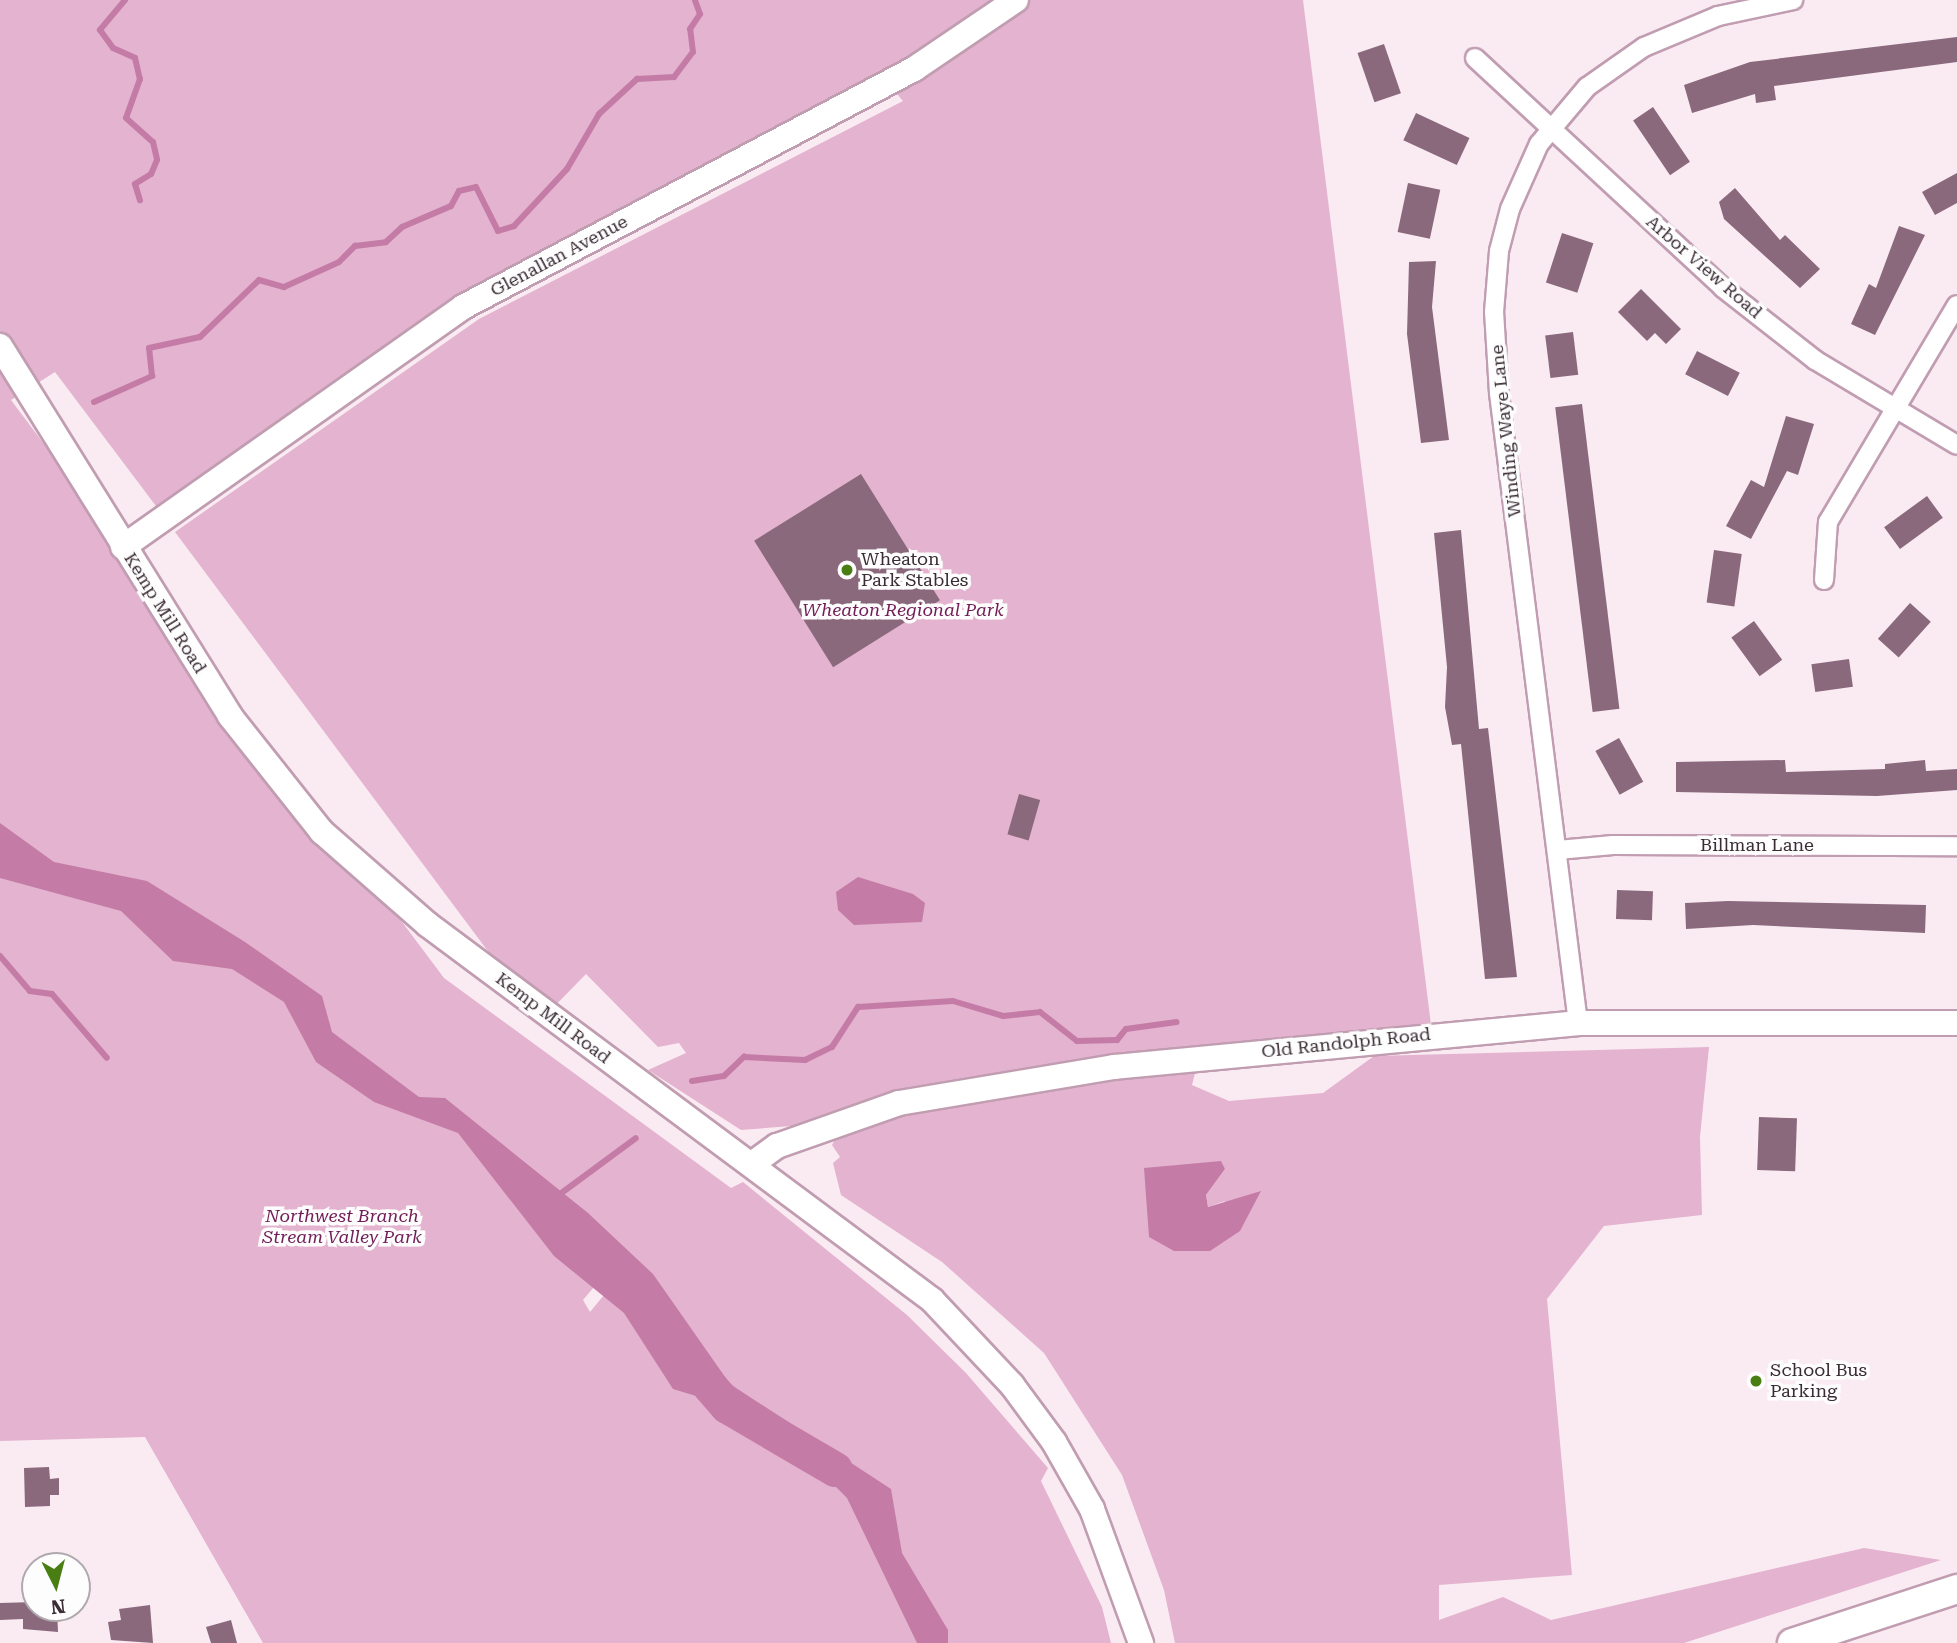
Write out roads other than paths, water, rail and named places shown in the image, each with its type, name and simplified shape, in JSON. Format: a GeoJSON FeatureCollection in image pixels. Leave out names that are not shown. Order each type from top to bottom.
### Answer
{"type":"FeatureCollection","features":[{"type":"Feature","properties":{"kind":"main road"},"geometry":{"type":"LineString","coordinates":[[1792,1643],[1957,1589]]}},
{"type":"Feature","properties":{"kind":"street","name":"Glenallan Avenue"},"geometry":{"type":"LineString","coordinates":[[123,547],[463,307],[914,69],[1016,0]]}},
{"type":"Feature","properties":{"kind":"street","name":"Winding Waye Lane"},"geometry":{"type":"LineString","coordinates":[[1578,1023],[1494,312],[1510,209],[1551,129],[1587,87],[1644,47],[1718,16],[1793,0]]}},
{"type":"Feature","properties":{"kind":"street","name":"Arbor View Road"},"geometry":{"type":"LineString","coordinates":[[1475,58],[1723,288],[1894,411],[1957,445]]}},
{"type":"Feature","properties":{"kind":"street"},"geometry":{"type":"LineString","coordinates":[[1824,580],[1822,536],[1957,305]]}},
{"type":"Feature","properties":{"kind":"street","name":"Kemp Mill Road"},"geometry":{"type":"LineString","coordinates":[[0,346],[230,716],[340,850],[427,924],[932,1300],[1012,1385],[1093,1509],[1141,1643]]}},
{"type":"Feature","properties":{"kind":"street","name":"Billman Lane"},"geometry":{"type":"LineString","coordinates":[[1558,850],[1613,845],[1957,846]]}},
{"type":"Feature","properties":{"kind":"street","name":"Old Randolph Road"},"geometry":{"type":"LineString","coordinates":[[752,1164],[776,1146],[845,1121],[966,1087],[1432,1033],[1578,1023],[1957,1023]]}},
{"type":"Feature","properties":{"kind":"waterway"},"geometry":{"type":"LineString","coordinates":[[125,0],[100,30],[113,48],[135,58],[140,79],[126,118],[153,142],[157,160],[151,174],[135,184],[140,200]]}},
{"type":"Feature","properties":{"kind":"waterway"},"geometry":{"type":"LineString","coordinates":[[94,402],[152,376],[149,348],[200,337],[259,280],[284,287],[339,262],[355,246],[386,242],[402,227],[451,206],[459,191],[476,187],[498,231],[514,226],[567,169],[599,114],[637,79],[674,77],[693,52],[690,29],[700,14],[695,0]]}},
{"type":"Feature","properties":{"kind":"waterway"},"geometry":{"type":"LineString","coordinates":[[0,956],[30,991],[52,994],[107,1058]]}},
{"type":"Feature","properties":{"kind":"waterway"},"geometry":{"type":"LineString","coordinates":[[692,1081],[724,1076],[744,1057],[805,1060],[832,1047],[858,1007],[953,1001],[1003,1016],[1040,1012],[1077,1041],[1117,1040],[1126,1029],[1177,1022]]}},
{"type":"Feature","properties":{"kind":"waterway"},"geometry":{"type":"LineString","coordinates":[[556,1197],[636,1138]]}},
{"type":"Feature","properties":{"kind":"waterway"},"geometry":{"type":"LineString","coordinates":[[694,1368],[727,1406],[835,1469]]}},
{"type":"Feature","properties":{"kind":"place","name":"Wheaton Park Stables"},"geometry":{"type":"Point","coordinates":[847,570]}},
{"type":"Feature","properties":{"kind":"place","name":"School Bus Parking"},"geometry":{"type":"Point","coordinates":[1756,1381]}},
{"type":"Feature","properties":{"kind":"park label","name":"Wheaton Regional Park"},"geometry":{"type":"Point","coordinates":[903,610]}},
{"type":"Feature","properties":{"kind":"park label","name":"Northwest Branch Stream Valley Park"},"geometry":{"type":"Point","coordinates":[342,1227]}}]}
